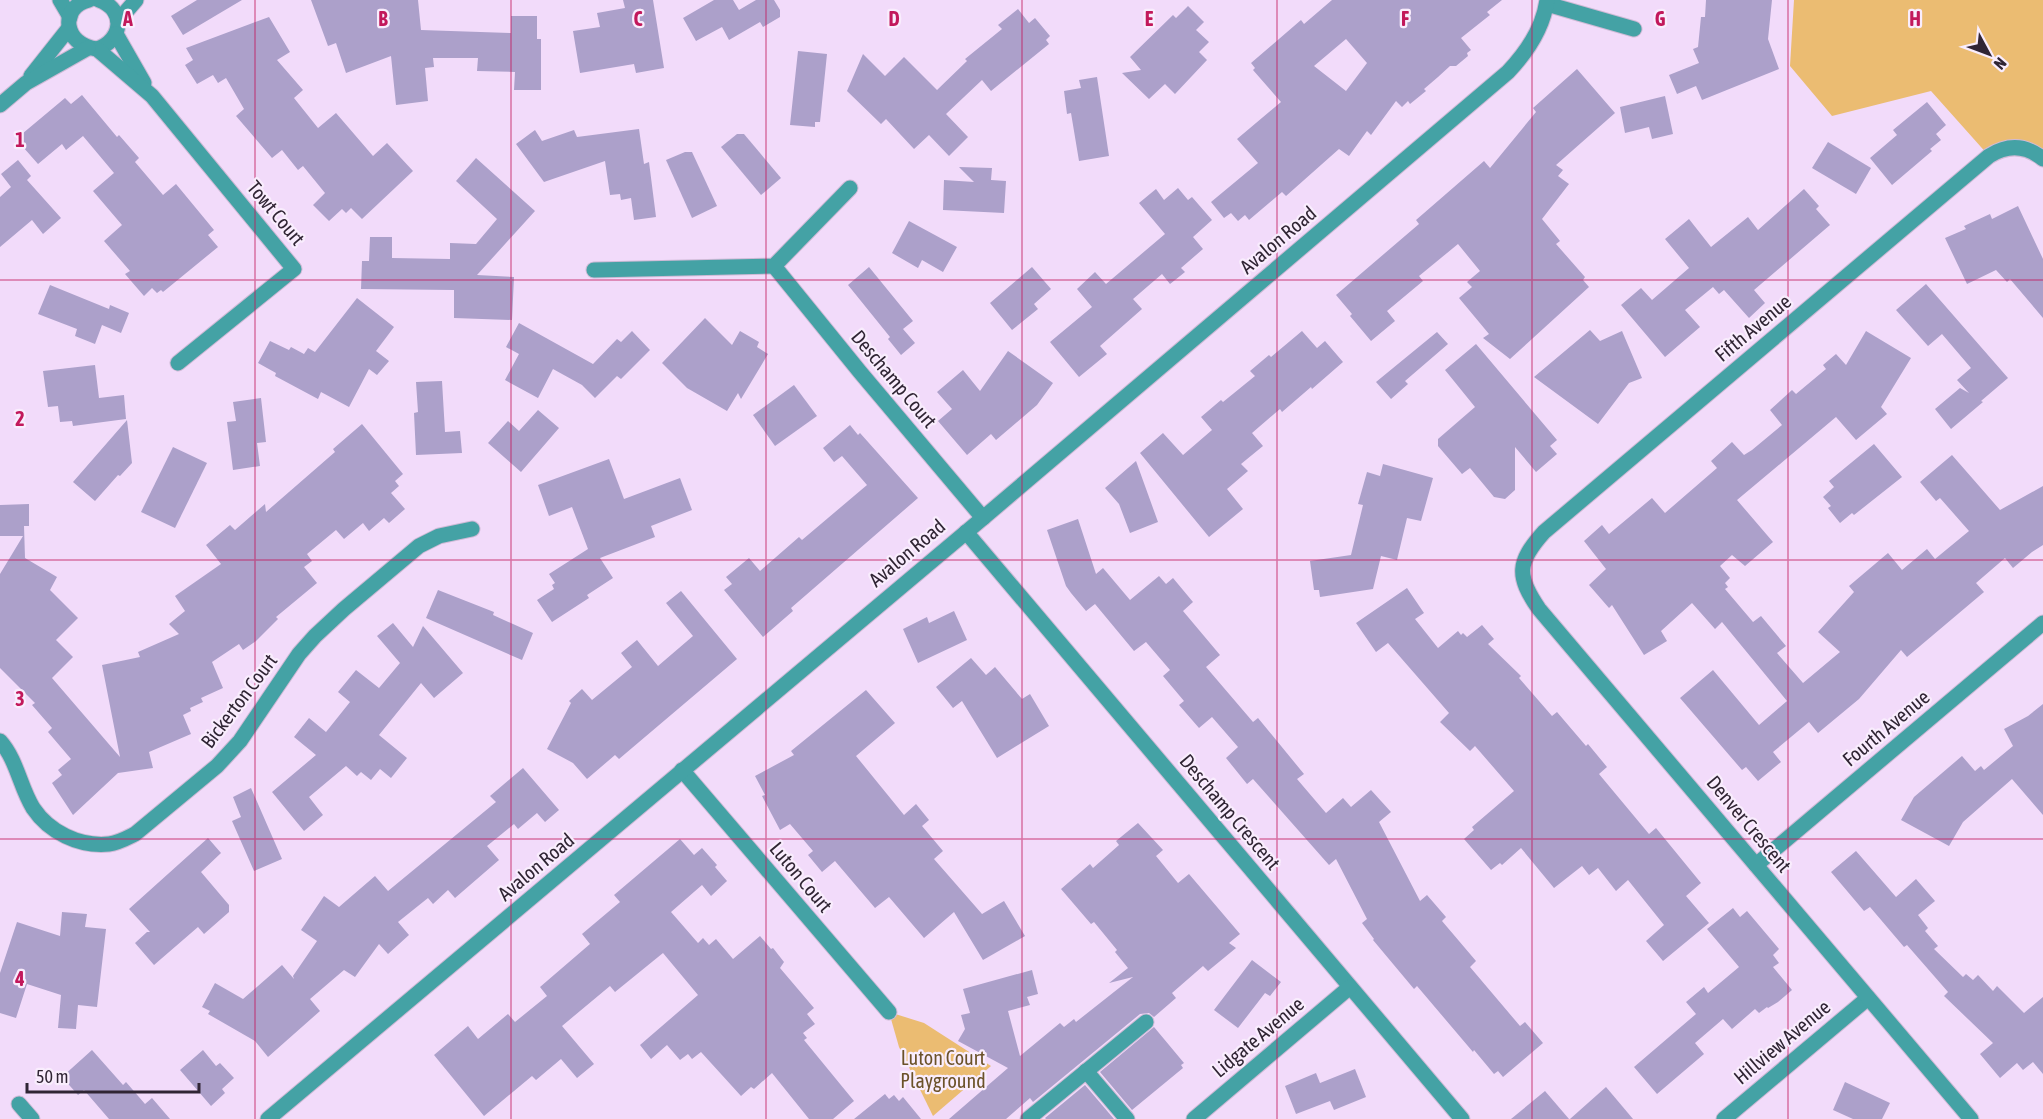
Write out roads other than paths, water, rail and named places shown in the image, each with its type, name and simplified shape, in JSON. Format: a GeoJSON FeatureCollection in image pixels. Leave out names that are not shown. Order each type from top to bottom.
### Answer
{"type":"FeatureCollection","features":[{"type":"Feature","properties":{"kind":"street"},"geometry":{"type":"LineString","coordinates":[[60,0],[76,41],[93,49]]}},
{"type":"Feature","properties":{"kind":"street"},"geometry":{"type":"LineString","coordinates":[[26,83],[70,22],[78,4],[99,0],[113,9],[117,28]]}},
{"type":"Feature","properties":{"kind":"street"},"geometry":{"type":"LineString","coordinates":[[0,105],[26,83],[93,49],[106,45],[136,0]]}},
{"type":"Feature","properties":{"kind":"street"},"geometry":{"type":"LineString","coordinates":[[1547,2],[1634,29]]}},
{"type":"Feature","properties":{"kind":"street","name":"Avalon Road"},"geometry":{"type":"LineString","coordinates":[[268,1119],[983,518],[1508,72],[1519,61],[1534,39],[1544,16],[1547,2]]}},
{"type":"Feature","properties":{"kind":"street","name":"Towt Court"},"geometry":{"type":"LineString","coordinates":[[117,28],[152,96]]}},
{"type":"Feature","properties":{"kind":"street","name":"Towt Court"},"geometry":{"type":"LineString","coordinates":[[93,49],[152,96],[294,269],[178,363]]}},
{"type":"Feature","properties":{"kind":"street","name":"Fifth Avenue"},"geometry":{"type":"LineString","coordinates":[[1532,546],[1544,532],[1989,156],[2007,147],[2016,147],[2030,150],[2043,159]]}},
{"type":"Feature","properties":{"kind":"street"},"geometry":{"type":"LineString","coordinates":[[594,270],[774,266],[850,188]]}},
{"type":"Feature","properties":{"kind":"street","name":"Deschamp Court"},"geometry":{"type":"LineString","coordinates":[[774,266],[983,518]]}},
{"type":"Feature","properties":{"kind":"street","name":"Bickerton Court"},"geometry":{"type":"LineString","coordinates":[[0,741],[13,762],[32,806],[54,831],[66,837],[93,843],[108,844],[123,840],[135,834],[217,766],[260,715],[299,654],[344,609],[419,546],[439,536],[472,529]]}},
{"type":"Feature","properties":{"kind":"street","name":"Deschamp Crescent"},"geometry":{"type":"LineString","coordinates":[[966,532],[1462,1119]]}},
{"type":"Feature","properties":{"kind":"street","name":"Denver Crescent"},"geometry":{"type":"LineString","coordinates":[[1532,546],[1524,563],[1523,580],[1526,590],[1539,609],[1971,1119]]}},
{"type":"Feature","properties":{"kind":"street","name":"Fourth Avenue"},"geometry":{"type":"LineString","coordinates":[[1756,865],[2043,623]]}},
{"type":"Feature","properties":{"kind":"street","name":"Luton Court"},"geometry":{"type":"LineString","coordinates":[[682,770],[889,1012]]}},
{"type":"Feature","properties":{"kind":"street","name":"Lidgate Avenue"},"geometry":{"type":"LineString","coordinates":[[1194,1119],[1350,987]]}},
{"type":"Feature","properties":{"kind":"street","name":"Hillview Avenue"},"geometry":{"type":"LineString","coordinates":[[1724,1119],[1868,998]]}},
{"type":"Feature","properties":{"kind":"street"},"geometry":{"type":"LineString","coordinates":[[1028,1119],[1146,1022]]}},
{"type":"Feature","properties":{"kind":"street"},"geometry":{"type":"LineString","coordinates":[[1086,1071],[1127,1119]]}},
{"type":"Feature","properties":{"kind":"street"},"geometry":{"type":"LineString","coordinates":[[19,1104],[32,1119]]}},
{"type":"Feature","properties":{"kind":"park label","name":"Luton Court Playground"},"geometry":{"type":"Point","coordinates":[943,1070]}}]}
